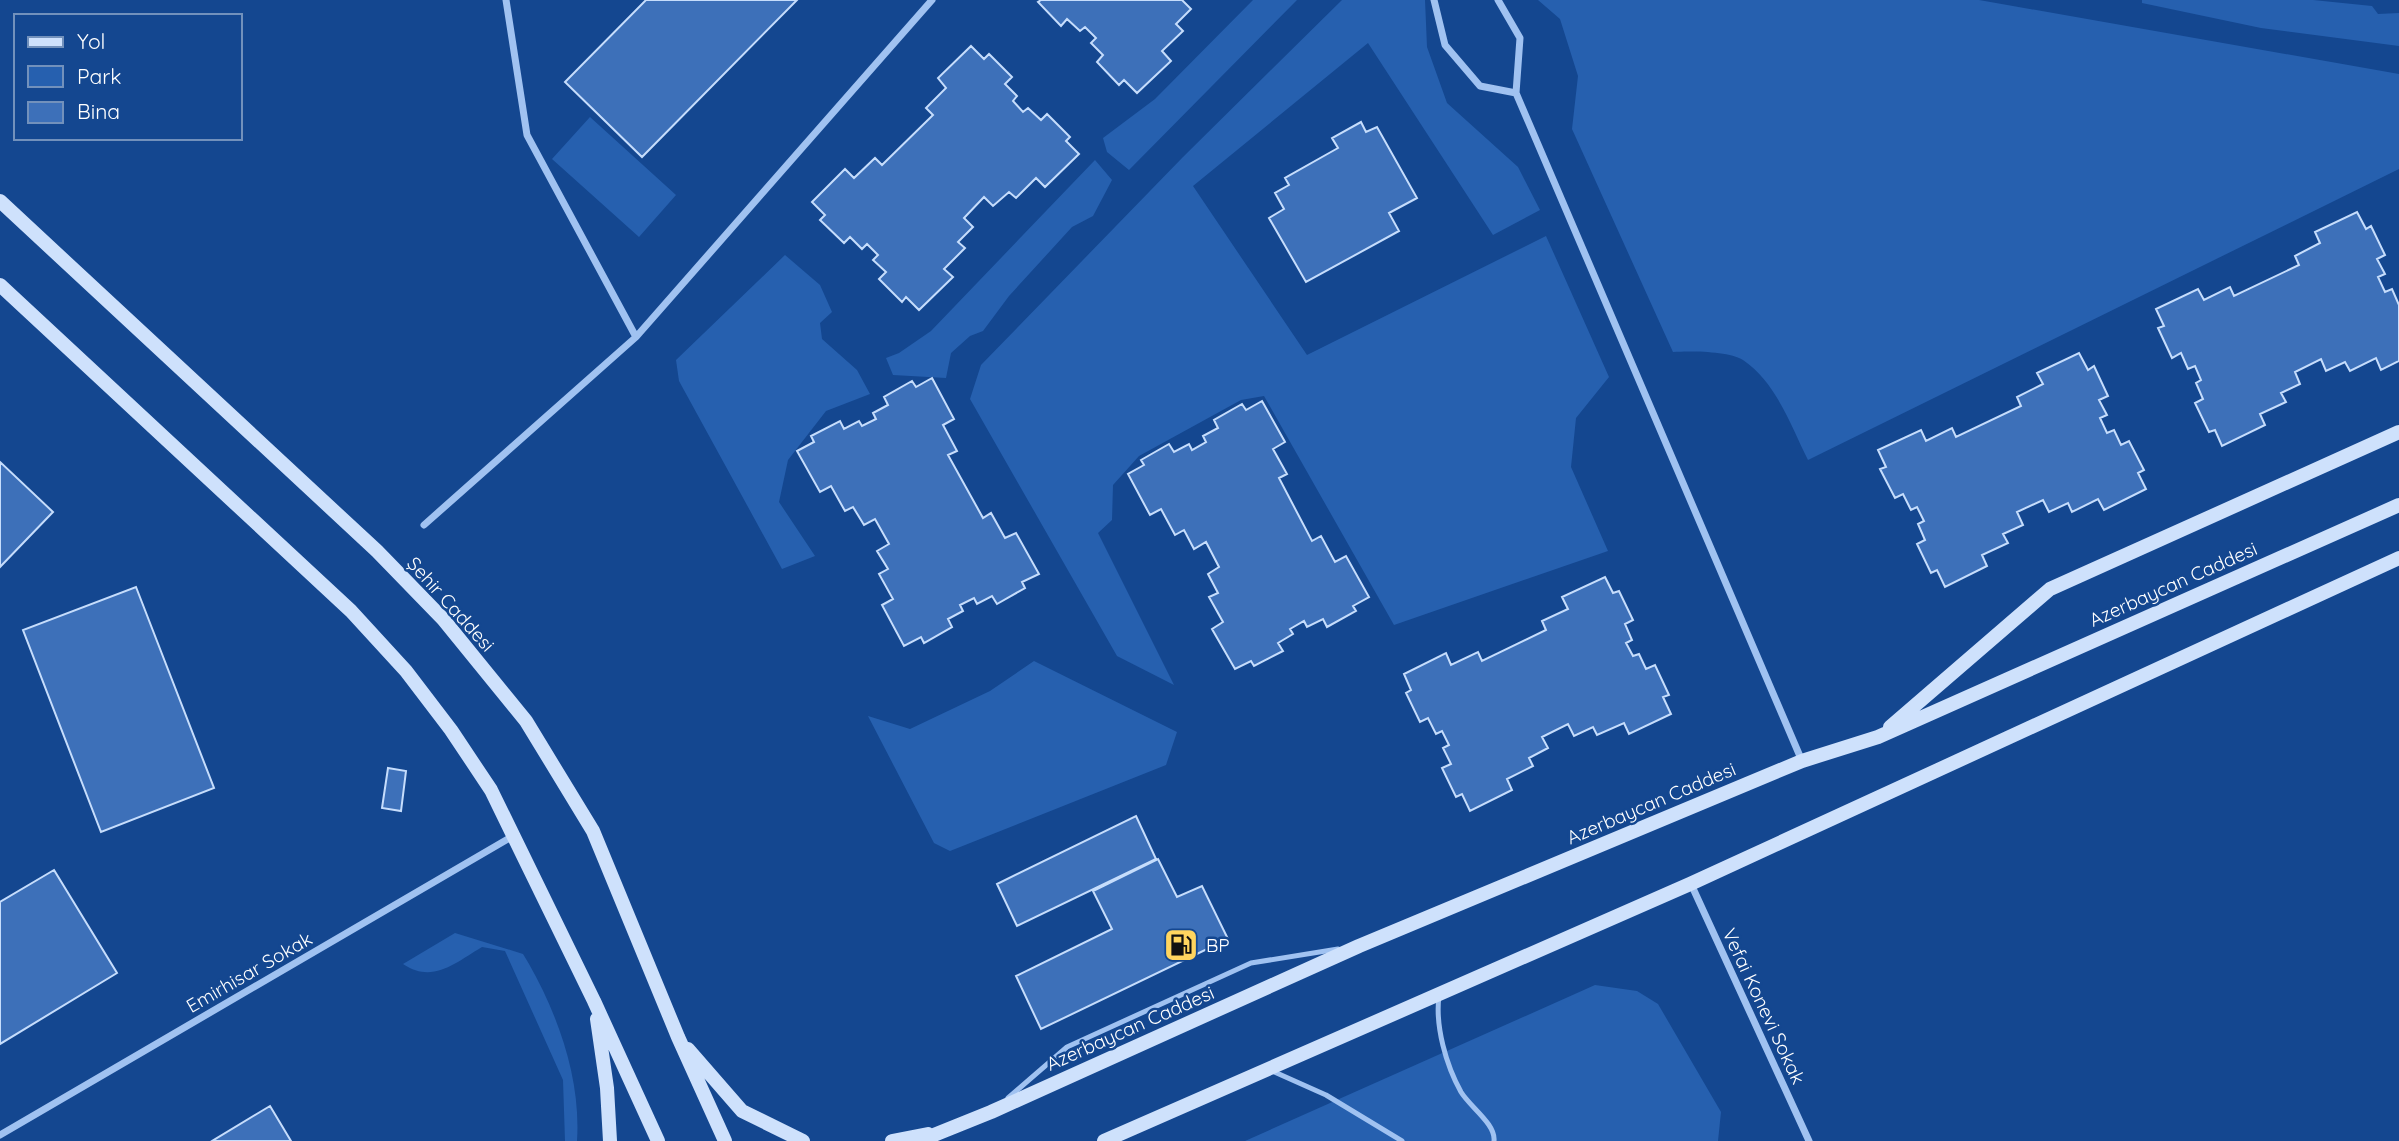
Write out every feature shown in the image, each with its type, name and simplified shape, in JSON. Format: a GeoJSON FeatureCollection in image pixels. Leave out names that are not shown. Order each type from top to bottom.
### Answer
{"type":"FeatureCollection","features":[{"type":"Feature","properties":{"kind":"main road","name":"Şehir Caddesi"},"geometry":{"type":"LineString","coordinates":[[0,201],[377,551],[443,619],[526,721],[593,831],[678,1037],[725,1141]]}},
{"type":"Feature","properties":{"kind":"main road"},"geometry":{"type":"LineString","coordinates":[[0,285],[351,611],[406,671],[452,730],[491,790],[594,1001],[658,1141]]}},
{"type":"Feature","properties":{"kind":"main road"},"geometry":{"type":"LineString","coordinates":[[1878,737],[2050,589],[2399,432]]}},
{"type":"Feature","properties":{"kind":"main road","name":"Azerbaycan Caddesi"},"geometry":{"type":"LineString","coordinates":[[919,1141],[991,1112],[1359,946],[1802,761],[1878,737],[2399,505]]}},
{"type":"Feature","properties":{"kind":"main road"},"geometry":{"type":"LineString","coordinates":[[1104,1141],[1690,884],[2399,558]]}},
{"type":"Feature","properties":{"kind":"main road"},"geometry":{"type":"LineString","coordinates":[[594,1001],[607,1088],[610,1141]]}},
{"type":"Feature","properties":{"kind":"main road"},"geometry":{"type":"LineString","coordinates":[[678,1037],[742,1111],[803,1141]]}},
{"type":"Feature","properties":{"kind":"main road"},"geometry":{"type":"LineString","coordinates":[[892,1141],[943,1131]]}},
{"type":"Feature","properties":{"kind":"street"},"geometry":{"type":"LineString","coordinates":[[506,0],[527,135],[636,337]]}},
{"type":"Feature","properties":{"kind":"street"},"geometry":{"type":"LineString","coordinates":[[424,525],[636,337],[932,0]]}},
{"type":"Feature","properties":{"kind":"street"},"geometry":{"type":"LineString","coordinates":[[1434,0],[1445,45],[1480,86],[1516,93]]}},
{"type":"Feature","properties":{"kind":"street"},"geometry":{"type":"LineString","coordinates":[[1498,0],[1520,38],[1516,93],[1802,761]]}},
{"type":"Feature","properties":{"kind":"street","name":"Emirhisar Sokak"},"geometry":{"type":"LineString","coordinates":[[0,1135],[513,836]]}},
{"type":"Feature","properties":{"kind":"street","name":"Vefai Konevi Sokak"},"geometry":{"type":"LineString","coordinates":[[1690,884],[1809,1141]]}},
{"type":"Feature","properties":{"kind":"lane"},"geometry":{"type":"LineString","coordinates":[[991,1112],[1068,1047],[1251,963],[1359,946]]}},
{"type":"Feature","properties":{"kind":"lane"},"geometry":{"type":"LineString","coordinates":[[1439,995],[1439,1025],[1455,1078],[1466,1100],[1492,1129],[1494,1141]]}},
{"type":"Feature","properties":{"kind":"lane"},"geometry":{"type":"LineString","coordinates":[[1267,1069],[1326,1095],[1402,1141]]}},
{"type":"Feature","properties":{"kind":"green space"},"geometry":{"type":"Polygon","coordinates":[[[1253,0],[1297,0],[1129,170],[1107,152],[1103,138],[1155,99],[1253,0]]]}},
{"type":"Feature","properties":{"kind":"green space"},"geometry":{"type":"Polygon","coordinates":[[[1342,0],[1425,0],[1427,47],[1447,103],[1518,167],[1540,210],[1493,235],[1368,43],[1193,186],[1307,355],[1546,236],[1609,377],[1576,418],[1571,467],[1608,551],[1394,625],[1264,396],[1241,400],[1139,456],[1113,485],[1112,520],[1098,533],[1174,685],[1117,656],[970,399],[981,365],[1183,157],[1342,0]]]}},
{"type":"Feature","properties":{"kind":"green space"},"geometry":{"type":"Polygon","coordinates":[[[1538,0],[1979,0],[2399,74],[2399,169],[1808,460],[1774,392],[1755,369],[1743,360],[1729,355],[1673,352],[1572,129],[1578,76],[1560,19],[1538,0]]]}},
{"type":"Feature","properties":{"kind":"green space"},"geometry":{"type":"Polygon","coordinates":[[[2142,0],[2313,0],[2372,6],[2378,14],[2399,13],[2399,46],[2261,28],[2142,3],[2142,0]]]}},
{"type":"Feature","properties":{"kind":"green space"},"geometry":{"type":"Polygon","coordinates":[[[590,117],[676,195],[639,237],[552,159],[590,117]]]}},
{"type":"Feature","properties":{"kind":"green space"},"geometry":{"type":"Polygon","coordinates":[[[1095,160],[1112,180],[1093,216],[1072,227],[1009,296],[983,331],[970,336],[951,353],[946,378],[893,375],[886,358],[899,353],[931,331],[1095,160]]]}},
{"type":"Feature","properties":{"kind":"green space"},"geometry":{"type":"Polygon","coordinates":[[[785,255],[820,285],[832,312],[820,323],[822,339],[857,370],[870,394],[826,411],[788,460],[779,502],[815,556],[782,569],[679,381],[676,360],[785,255]]]}},
{"type":"Feature","properties":{"kind":"green space"},"geometry":{"type":"Polygon","coordinates":[[[1034,661],[1177,732],[1166,765],[950,851],[934,843],[868,716],[910,729],[990,691],[1034,661]]]}},
{"type":"Feature","properties":{"kind":"green space"},"geometry":{"type":"Polygon","coordinates":[[[455,933],[523,954],[529,964],[550,1005],[566,1050],[575,1095],[577,1141],[565,1141],[563,1080],[505,951],[482,947],[453,965],[434,972],[414,970],[403,964],[455,933]]]}},
{"type":"Feature","properties":{"kind":"green space"},"geometry":{"type":"Polygon","coordinates":[[[1595,985],[1637,991],[1658,1004],[1721,1112],[1718,1141],[1245,1141],[1595,985]]]}},
{"type":"Feature","properties":{"kind":"building"},"geometry":{"type":"Polygon","coordinates":[[[646,0],[797,0],[642,157],[565,82],[646,0]]]}},
{"type":"Feature","properties":{"kind":"building"},"geometry":{"type":"Polygon","coordinates":[[[1182,0],[1191,9],[1176,24],[1183,31],[1162,51],[1171,61],[1137,93],[1124,80],[1119,85],[1097,62],[1103,55],[1091,43],[1096,38],[1085,27],[1080,31],[1067,19],[1061,26],[1038,2],[1182,0]]]}},
{"type":"Feature","properties":{"kind":"building"},"geometry":{"type":"Polygon","coordinates":[[[971,46],[984,59],[989,54],[1012,77],[1005,84],[1017,96],[1013,101],[1023,112],[1028,108],[1041,120],[1047,114],[1070,137],[1066,141],[1079,154],[1045,187],[1036,178],[1016,198],[1009,192],[993,206],[984,197],[964,218],[973,227],[958,242],[965,248],[944,269],[953,277],[919,310],[906,297],[902,302],[879,279],[886,272],[873,260],[878,255],[867,244],[862,249],[850,237],[844,243],[820,220],[825,215],[812,202],[845,169],[854,178],[875,158],[882,165],[933,115],[926,108],[946,88],[938,78],[971,46]]]}},
{"type":"Feature","properties":{"kind":"building"},"geometry":{"type":"Polygon","coordinates":[[[1361,122],[1366,132],[1377,127],[1417,198],[1389,213],[1399,231],[1306,282],[1269,218],[1284,209],[1275,193],[1289,185],[1285,178],[1338,148],[1332,138],[1361,122]]]}},
{"type":"Feature","properties":{"kind":"building"},"geometry":{"type":"Polygon","coordinates":[[[2357,212],[2366,229],[2371,226],[2385,255],[2377,259],[2385,274],[2378,277],[2385,292],[2392,289],[2399,305],[2399,361],[2381,370],[2376,358],[2350,371],[2345,362],[2326,371],[2321,359],[2295,372],[2300,384],[2281,393],[2286,402],[2260,414],[2265,425],[2222,446],[2215,430],[2209,432],[2195,403],[2203,399],[2196,383],[2201,380],[2195,366],[2188,369],[2181,353],[2172,358],[2158,328],[2164,326],[2156,309],[2198,289],[2204,300],[2230,287],[2234,296],[2299,265],[2295,256],[2320,243],[2315,232],[2357,212]]]}},
{"type":"Feature","properties":{"kind":"building"},"geometry":{"type":"Polygon","coordinates":[[[2079,353],[2088,370],[2094,366],[2108,396],[2099,400],[2107,415],[2100,418],[2107,433],[2114,430],[2121,445],[2129,441],[2144,470],[2138,473],[2146,489],[2104,510],[2098,499],[2072,512],[2068,503],[2049,512],[2043,500],[2017,512],[2023,525],[2003,534],[2008,543],[1982,555],[1987,566],[1945,587],[1937,570],[1931,573],[1917,544],[1925,540],[1918,524],[1924,521],[1917,507],[1911,510],[1903,494],[1895,498],[1880,469],[1886,467],[1878,450],[1921,430],[1926,441],[1952,428],[1956,437],[2021,406],[2017,397],[2043,384],[2037,373],[2079,353]]]}},
{"type":"Feature","properties":{"kind":"building"},"geometry":{"type":"Polygon","coordinates":[[[932,378],[954,419],[943,425],[957,451],[948,455],[983,518],[991,513],[1005,538],[1016,533],[1039,574],[1022,582],[1025,588],[997,604],[992,596],[977,604],[974,598],[960,605],[963,611],[948,619],[952,627],[924,643],[921,637],[904,646],[882,605],[893,599],[879,574],[888,569],[877,551],[889,544],[875,519],[864,525],[853,507],[845,511],[831,486],[820,492],[797,451],[814,442],[811,436],[840,421],[844,429],[859,421],[862,426],[876,419],[873,413],[888,405],[884,397],[912,381],[916,387],[932,378]]]}},
{"type":"Feature","properties":{"kind":"building"},"geometry":{"type":"Polygon","coordinates":[[[1262,401],[1285,442],[1273,449],[1287,474],[1279,478],[1312,541],[1321,536],[1335,562],[1346,556],[1369,597],[1353,606],[1356,611],[1327,627],[1323,619],[1307,627],[1304,621],[1290,629],[1293,634],[1278,643],[1283,651],[1254,666],[1251,661],[1235,669],[1212,629],[1223,622],[1209,597],[1218,593],[1208,574],[1219,567],[1206,542],[1194,549],[1184,530],[1175,535],[1161,509],[1150,515],[1128,474],[1144,465],[1141,460],[1169,444],[1174,452],[1189,444],[1192,450],[1206,442],[1203,436],[1218,428],[1214,420],[1242,404],[1246,410],[1262,401]]]}},
{"type":"Feature","properties":{"kind":"building"},"geometry":{"type":"Polygon","coordinates":[[[0,462],[53,512],[0,567],[0,462]]]}},
{"type":"Feature","properties":{"kind":"building"},"geometry":{"type":"Polygon","coordinates":[[[1605,577],[1613,593],[1619,591],[1633,620],[1625,624],[1632,640],[1626,643],[1633,656],[1639,654],[1646,669],[1655,665],[1669,695],[1663,697],[1671,714],[1629,734],[1624,723],[1597,735],[1593,727],[1574,736],[1568,724],[1542,737],[1548,748],[1529,758],[1533,766],[1507,779],[1512,790],[1470,811],[1462,794],[1456,797],[1442,768],[1451,764],[1443,748],[1449,745],[1442,731],[1436,734],[1428,718],[1420,722],[1406,693],[1411,690],[1404,674],[1446,653],[1451,665],[1478,652],[1482,661],[1546,630],[1542,621],[1568,609],[1562,597],[1605,577]]]}},
{"type":"Feature","properties":{"kind":"building"},"geometry":{"type":"Polygon","coordinates":[[[136,587],[214,788],[101,832],[23,630],[136,587]]]}},
{"type":"Feature","properties":{"kind":"building"},"geometry":{"type":"Polygon","coordinates":[[[388,768],[406,771],[401,811],[382,808],[388,768]]]}},
{"type":"Feature","properties":{"kind":"building"},"geometry":{"type":"Polygon","coordinates":[[[1136,816],[1156,859],[1017,926],[997,884],[1136,816]]]}},
{"type":"Feature","properties":{"kind":"building"},"geometry":{"type":"Polygon","coordinates":[[[1158,859],[1177,897],[1202,886],[1228,939],[1041,1029],[1016,976],[1112,929],[1093,891],[1158,859]]]}},
{"type":"Feature","properties":{"kind":"building"},"geometry":{"type":"Polygon","coordinates":[[[54,870],[117,973],[0,1044],[0,902],[54,870]]]}},
{"type":"Feature","properties":{"kind":"building"},"geometry":{"type":"Polygon","coordinates":[[[270,1106],[291,1141],[212,1141],[270,1106]]]}},
{"type":"Feature","properties":{"kind":"place","name":"BP"},"geometry":{"type":"Point","coordinates":[1181,945]}}]}
